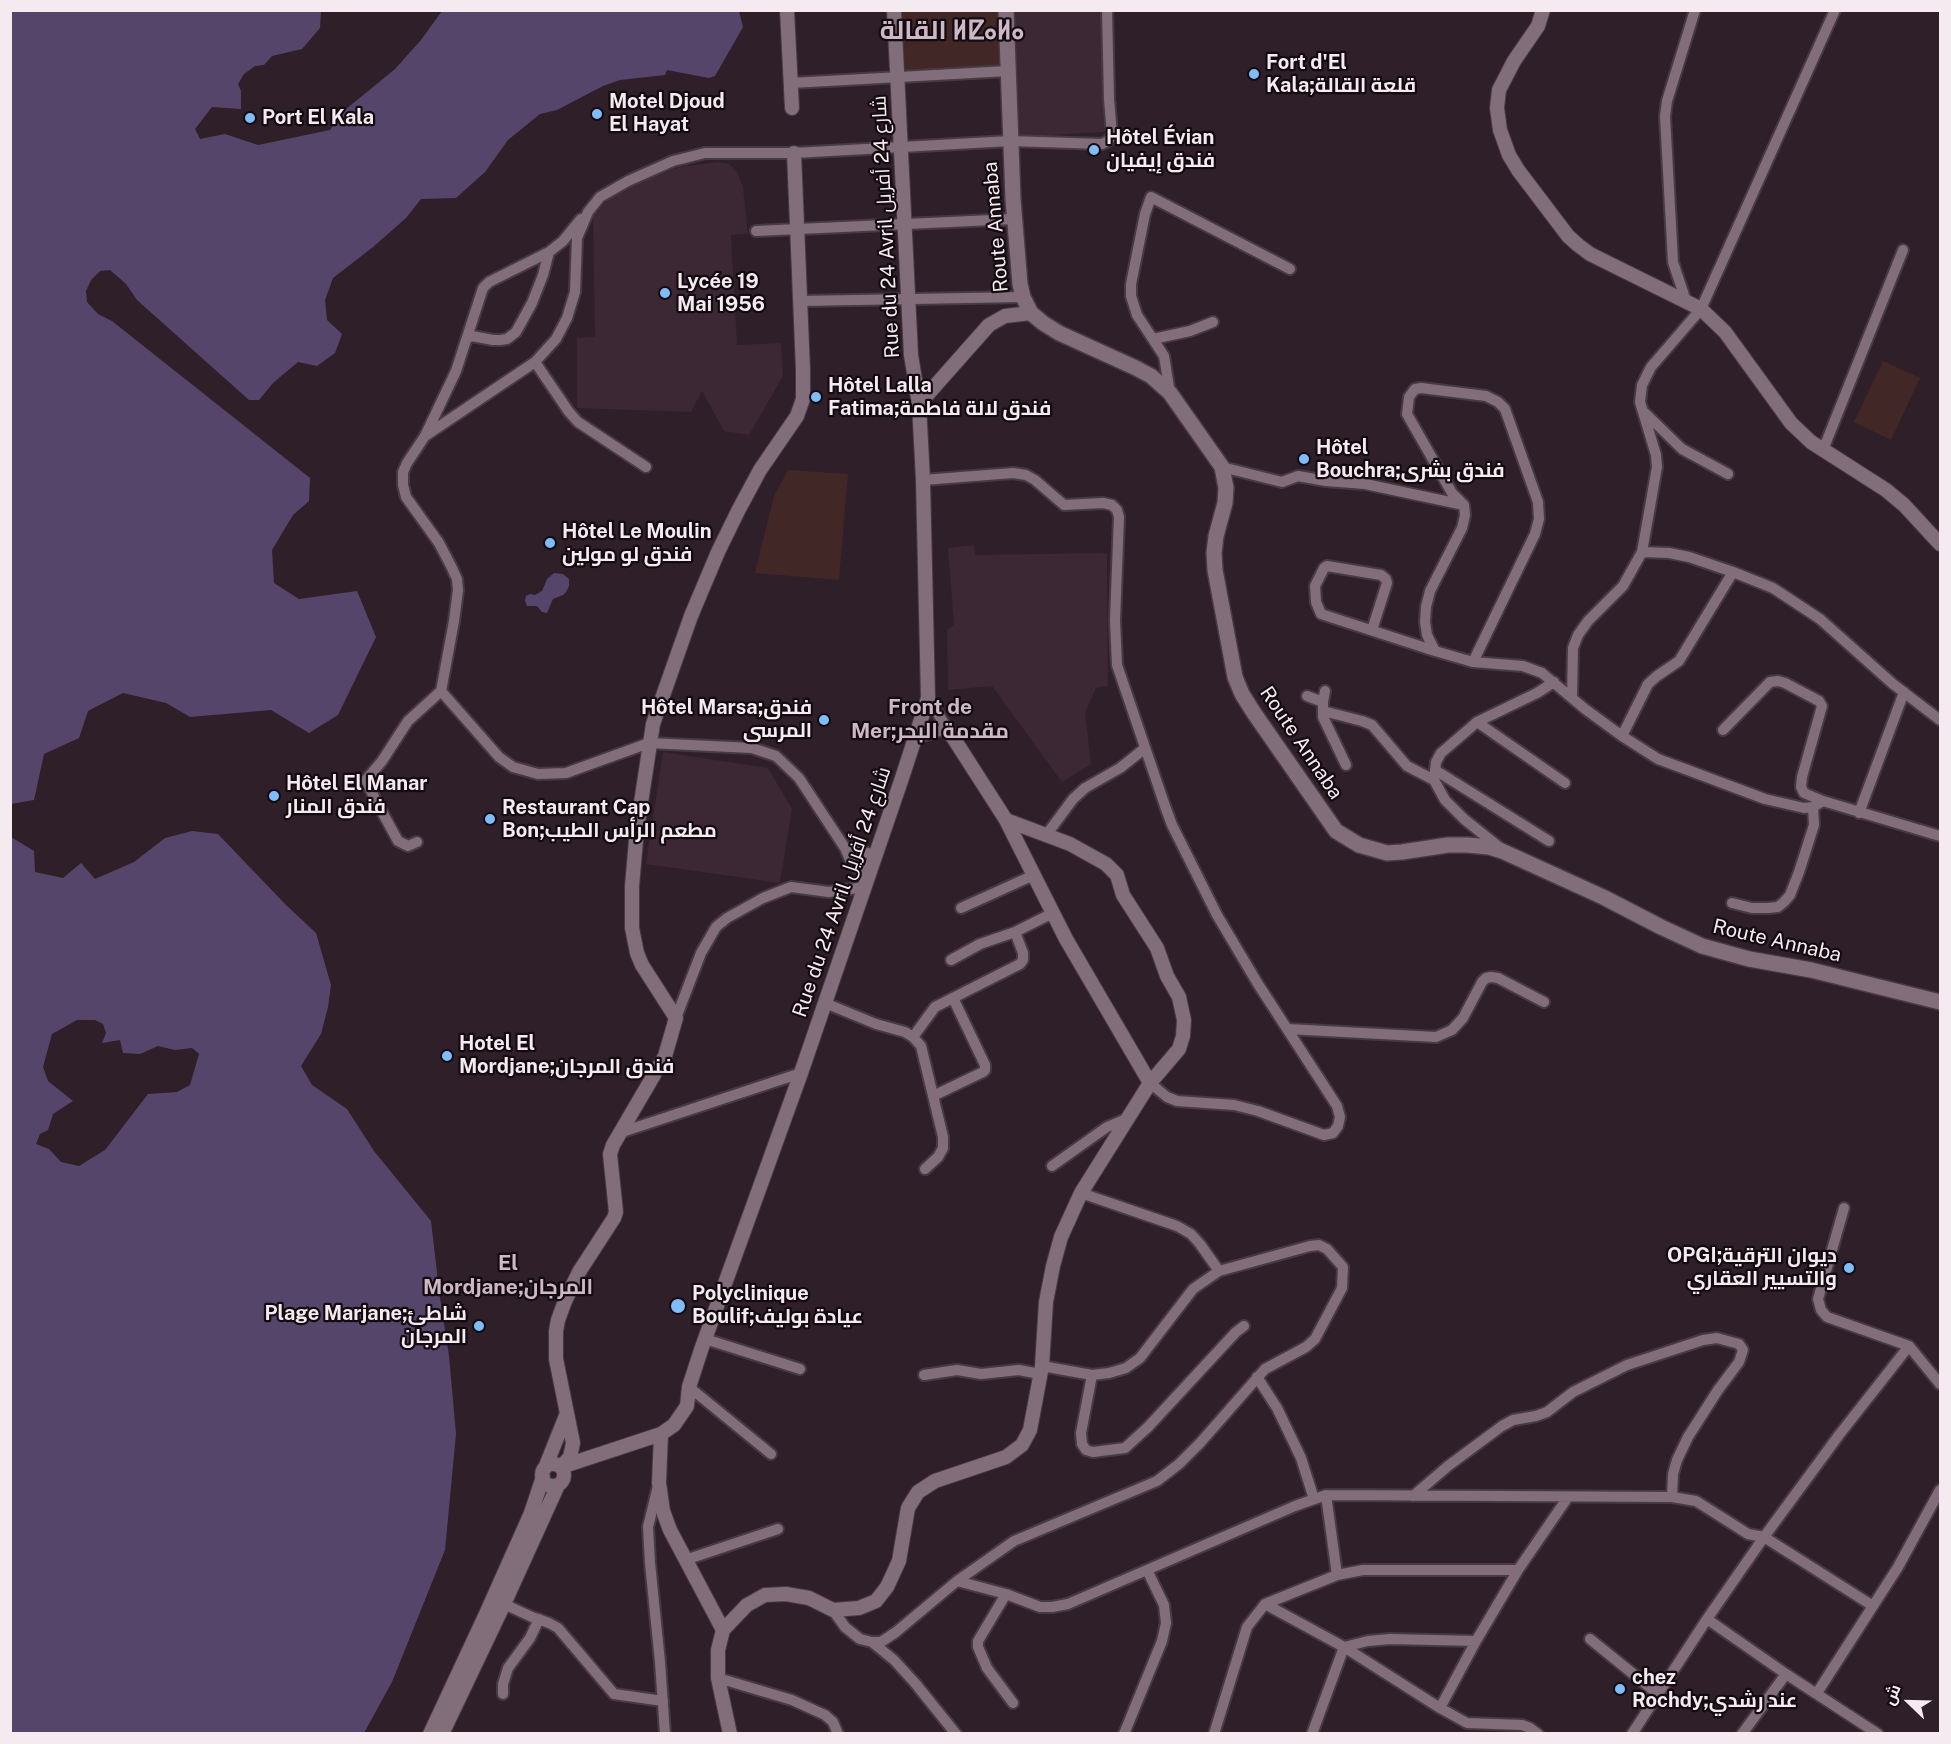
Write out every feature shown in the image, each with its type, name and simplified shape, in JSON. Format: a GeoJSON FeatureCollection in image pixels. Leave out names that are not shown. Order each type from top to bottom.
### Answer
{"type":"FeatureCollection","features":[{"type":"Feature","properties":{"kind":"main road","name":"Route Annaba"},"geometry":{"type":"LineString","coordinates":[[1006,10],[1014,219],[1023,297],[1030,313],[1059,333],[1144,372],[1170,393],[1222,467],[1226,488],[1225,503],[1216,536],[1215,570],[1235,677],[1254,713],[1336,831],[1349,840],[1387,853],[1448,845],[1489,847],[1505,852],[1603,897],[1702,946],[1749,959],[1811,970],[1941,1002]]}},
{"type":"Feature","properties":{"kind":"street"},"geometry":{"type":"LineString","coordinates":[[787,10],[792,108]]}},
{"type":"Feature","properties":{"kind":"street","name":"Rue du 24 Avril شارع 24 أفريل"},"geometry":{"type":"LineString","coordinates":[[561,1467],[661,1434],[674,1425],[687,1406],[689,1387],[705,1339],[801,1073],[928,698],[924,480],[919,404],[911,355],[894,10]]}},
{"type":"Feature","properties":{"kind":"street"},"geometry":{"type":"LineString","coordinates":[[417,842],[408,846],[398,841],[366,780],[382,761],[408,721],[441,692],[458,590],[457,579],[439,543],[406,497],[403,485],[404,472],[447,392],[483,288],[489,282],[549,252],[563,241],[600,197],[613,188],[692,155],[794,153],[1010,141],[1102,144],[1112,135],[1107,10]]}},
{"type":"Feature","properties":{"kind":"street"},"geometry":{"type":"LineString","coordinates":[[1543,10],[1538,26],[1514,61],[1499,90],[1497,108],[1500,130],[1509,155],[1518,170],[1568,236],[1578,245],[1590,254],[1701,309],[1725,332],[1791,423],[1811,442],[1886,490],[1939,539]]}},
{"type":"Feature","properties":{"kind":"street"},"geometry":{"type":"LineString","coordinates":[[1686,301],[1673,262],[1665,116],[1666,101],[1695,10]]}},
{"type":"Feature","properties":{"kind":"street"},"geometry":{"type":"LineString","coordinates":[[1572,697],[1573,648],[1578,634],[1623,586],[1642,552],[1658,467],[1640,402],[1642,385],[1651,367],[1701,309],[1835,10]]}},
{"type":"Feature","properties":{"kind":"street"},"geometry":{"type":"LineString","coordinates":[[791,83],[1008,71]]}},
{"type":"Feature","properties":{"kind":"street"},"geometry":{"type":"LineString","coordinates":[[676,1018],[642,965],[632,928],[632,886],[649,743],[671,670],[718,552],[760,470],[791,425],[801,406],[804,390],[794,153]]}},
{"type":"Feature","properties":{"kind":"street"},"geometry":{"type":"LineString","coordinates":[[1170,393],[1164,356],[1137,315],[1131,296],[1131,284],[1145,214],[1151,197],[1290,269]]}},
{"type":"Feature","properties":{"kind":"street"},"geometry":{"type":"LineString","coordinates":[[425,436],[535,362],[556,339],[567,318],[575,292],[577,238],[588,212]]}},
{"type":"Feature","properties":{"kind":"street"},"geometry":{"type":"LineString","coordinates":[[756,231],[1014,219]]}},
{"type":"Feature","properties":{"kind":"street"},"geometry":{"type":"LineString","coordinates":[[1823,450],[1903,250]]}},
{"type":"Feature","properties":{"kind":"street"},"geometry":{"type":"LineString","coordinates":[[467,338],[472,336],[500,340],[507,339],[516,332],[525,318],[539,285],[549,252]]}},
{"type":"Feature","properties":{"kind":"street"},"geometry":{"type":"LineString","coordinates":[[801,301],[1023,297]]}},
{"type":"Feature","properties":{"kind":"street"},"geometry":{"type":"LineString","coordinates":[[919,404],[989,325],[1005,316],[1030,313]]}},
{"type":"Feature","properties":{"kind":"street"},"geometry":{"type":"LineString","coordinates":[[1152,339],[1190,331],[1213,322]]}},
{"type":"Feature","properties":{"kind":"street"},"geometry":{"type":"LineString","coordinates":[[535,362],[578,422],[646,467]]}},
{"type":"Feature","properties":{"kind":"street"},"geometry":{"type":"LineString","coordinates":[[1435,651],[1427,635],[1426,607],[1430,591],[1462,528],[1465,515],[1464,505],[1452,493],[1407,414],[1409,397],[1415,389],[1421,388],[1486,396],[1505,408],[1538,502],[1539,519],[1535,534],[1473,662]]}},
{"type":"Feature","properties":{"kind":"street"},"geometry":{"type":"LineString","coordinates":[[1642,410],[1682,449],[1728,474]]}},
{"type":"Feature","properties":{"kind":"street"},"geometry":{"type":"LineString","coordinates":[[1222,467],[1282,482],[1298,476],[1365,484],[1464,505]]}},
{"type":"Feature","properties":{"kind":"street"},"geometry":{"type":"LineString","coordinates":[[924,480],[1013,473],[1026,475],[1064,505],[1102,503],[1112,505],[1117,510],[1119,517],[1115,620],[1118,665],[1144,747],[1172,825],[1217,915],[1258,984],[1337,1106],[1340,1117],[1333,1133],[1324,1135],[1258,1111],[1234,1105],[1177,1101],[1167,1098],[1150,1083],[1066,939],[1006,820],[928,698]]}},
{"type":"Feature","properties":{"kind":"street"},"geometry":{"type":"LineString","coordinates":[[1642,552],[1669,553],[1689,557],[1773,588],[1820,619],[1904,692],[1941,720]]}},
{"type":"Feature","properties":{"kind":"street"},"geometry":{"type":"LineString","coordinates":[[1372,630],[1387,584],[1386,579],[1382,575],[1338,567],[1324,568],[1315,586],[1316,602],[1321,614],[1473,662],[1533,669],[1554,682],[1597,719],[1658,759],[1765,799],[1804,808],[1818,804],[1941,836]]}},
{"type":"Feature","properties":{"kind":"street"},"geometry":{"type":"LineString","coordinates":[[1622,736],[1648,684],[1679,661],[1733,572]]}},
{"type":"Feature","properties":{"kind":"street"},"geometry":{"type":"LineString","coordinates":[[1505,852],[1445,800],[1434,775],[1436,762],[1441,753],[1478,723],[1554,682]]}},
{"type":"Feature","properties":{"kind":"street"},"geometry":{"type":"LineString","coordinates":[[1723,730],[1770,682],[1785,683],[1819,701],[1822,706],[1821,712],[1801,787],[1804,793],[1818,804]]}},
{"type":"Feature","properties":{"kind":"street"},"geometry":{"type":"LineString","coordinates":[[441,692],[499,757],[513,767],[532,773],[550,775],[566,773],[649,743],[752,748],[776,756],[799,778],[852,864],[867,881],[829,892],[791,887],[763,898],[727,918],[716,927],[701,953],[676,1018],[665,1056],[613,1145],[610,1154],[616,1212],[579,1272],[565,1301],[556,1332],[556,1359],[573,1443],[570,1456],[561,1467]]}},
{"type":"Feature","properties":{"kind":"street"},"geometry":{"type":"LineString","coordinates":[[1859,813],[1904,692]]}},
{"type":"Feature","properties":{"kind":"street"},"geometry":{"type":"LineString","coordinates":[[1307,696],[1324,701],[1372,725],[1407,766],[1434,775],[1549,841]]}},
{"type":"Feature","properties":{"kind":"street"},"geometry":{"type":"LineString","coordinates":[[1324,701],[1325,724],[1346,765]]}},
{"type":"Feature","properties":{"kind":"street"},"geometry":{"type":"LineString","coordinates":[[1478,723],[1565,783]]}},
{"type":"Feature","properties":{"kind":"street"},"geometry":{"type":"LineString","coordinates":[[915,740],[947,728]]}},
{"type":"Feature","properties":{"kind":"street"},"geometry":{"type":"LineString","coordinates":[[1047,834],[1073,799],[1085,788],[1120,768],[1144,747]]}},
{"type":"Feature","properties":{"kind":"street"},"geometry":{"type":"LineString","coordinates":[[1732,903],[1768,909],[1778,907],[1784,902],[1793,887],[1814,825],[1818,804]]}},
{"type":"Feature","properties":{"kind":"street"},"geometry":{"type":"LineString","coordinates":[[833,1610],[859,1608],[876,1601],[887,1587],[899,1561],[908,1508],[918,1492],[935,1481],[1006,1457],[1022,1445],[1030,1430],[1041,1370],[1047,1302],[1061,1237],[1081,1193],[1126,1119],[1150,1083],[1176,1054],[1182,1042],[1184,1020],[1179,998],[1167,976],[1157,948],[1123,895],[1117,875],[1106,864],[1086,852],[1047,834],[1006,820]]}},
{"type":"Feature","properties":{"kind":"street"},"geometry":{"type":"LineString","coordinates":[[844,848],[876,855]]}},
{"type":"Feature","properties":{"kind":"street"},"geometry":{"type":"LineString","coordinates":[[961,908],[1034,875]]}},
{"type":"Feature","properties":{"kind":"street"},"geometry":{"type":"LineString","coordinates":[[951,960],[980,944],[1015,932],[1053,913]]}},
{"type":"Feature","properties":{"kind":"street"},"geometry":{"type":"LineString","coordinates":[[913,1037],[925,1023],[931,1010],[1020,964],[1023,960],[1023,952],[1015,932]]}},
{"type":"Feature","properties":{"kind":"street"},"geometry":{"type":"LineString","coordinates":[[1288,1029],[1436,1037],[1452,1030],[1463,1018],[1482,982],[1491,977],[1498,978],[1544,1002]]}},
{"type":"Feature","properties":{"kind":"street"},"geometry":{"type":"LineString","coordinates":[[933,1096],[985,1070],[985,1065],[952,998]]}},
{"type":"Feature","properties":{"kind":"street"},"geometry":{"type":"LineString","coordinates":[[825,1003],[876,1024],[905,1032],[921,1046],[943,1137],[943,1148],[938,1157],[925,1169]]}},
{"type":"Feature","properties":{"kind":"street"},"geometry":{"type":"LineString","coordinates":[[622,1132],[801,1073]]}},
{"type":"Feature","properties":{"kind":"street"},"geometry":{"type":"LineString","coordinates":[[1052,1166],[1107,1127],[1126,1119]]}},
{"type":"Feature","properties":{"kind":"street"},"geometry":{"type":"LineString","coordinates":[[1081,1193],[1178,1226],[1191,1234],[1219,1271]]}},
{"type":"Feature","properties":{"kind":"street"},"geometry":{"type":"LineString","coordinates":[[1845,1208],[1818,1299],[1819,1305],[1827,1317],[1909,1346],[1941,1384]]}},
{"type":"Feature","properties":{"kind":"street"},"geometry":{"type":"LineString","coordinates":[[730,1734],[718,1678],[718,1650],[723,1630],[747,1605],[765,1596],[786,1594],[809,1598],[833,1610],[845,1627],[860,1639],[881,1642],[957,1581],[1014,1541],[1157,1481],[1179,1464],[1265,1369],[1315,1340],[1342,1288],[1343,1267],[1327,1249],[1319,1245],[1219,1271],[1193,1289],[1140,1358],[1126,1368],[1109,1373],[1092,1375],[1019,1370],[989,1374],[957,1370],[924,1376]]}},
{"type":"Feature","properties":{"kind":"street"},"geometry":{"type":"LineString","coordinates":[[1092,1375],[1081,1433],[1082,1444],[1086,1450],[1093,1452],[1125,1448],[1244,1326]]}},
{"type":"Feature","properties":{"kind":"street"},"geometry":{"type":"LineString","coordinates":[[1413,1496],[1448,1466],[1502,1426],[1513,1420],[1547,1412],[1573,1392],[1627,1365],[1703,1340],[1717,1338],[1739,1344],[1743,1350],[1739,1362],[1688,1437],[1677,1460],[1672,1474],[1672,1497]]}},
{"type":"Feature","properties":{"kind":"street"},"geometry":{"type":"LineString","coordinates":[[705,1339],[800,1369]]}},
{"type":"Feature","properties":{"kind":"street"},"geometry":{"type":"LineString","coordinates":[[1632,1734],[1764,1537],[1839,1435],[1909,1346]]}},
{"type":"Feature","properties":{"kind":"street"},"geometry":{"type":"LineString","coordinates":[[1257,1377],[1277,1408],[1301,1458],[1314,1499]]}},
{"type":"Feature","properties":{"kind":"street"},"geometry":{"type":"LineString","coordinates":[[689,1387],[771,1454]]}},
{"type":"Feature","properties":{"kind":"street"},"geometry":{"type":"LineString","coordinates":[[430,1734],[531,1513],[567,1411]]}},
{"type":"Feature","properties":{"kind":"street"},"geometry":{"type":"LineString","coordinates":[[661,1434],[659,1483],[663,1511],[685,1560],[723,1630]]}},
{"type":"Feature","properties":{"kind":"street"},"geometry":{"type":"LineString","coordinates":[[544,1472],[548,1484],[560,1483],[592,1457]]}},
{"type":"Feature","properties":{"kind":"street"},"geometry":{"type":"LineString","coordinates":[[544,1472],[551,1465],[561,1467]]}},
{"type":"Feature","properties":{"kind":"street"},"geometry":{"type":"LineString","coordinates":[[442,1734],[560,1483],[564,1473],[561,1467]]}},
{"type":"Feature","properties":{"kind":"street"},"geometry":{"type":"LineString","coordinates":[[659,1483],[648,1527],[664,1734]]}},
{"type":"Feature","properties":{"kind":"street"},"geometry":{"type":"LineString","coordinates":[[1817,1693],[1898,1567],[1941,1490]]}},
{"type":"Feature","properties":{"kind":"street"},"geometry":{"type":"LineString","coordinates":[[957,1581],[1006,1594],[1040,1607],[1068,1604],[1326,1495],[1672,1497],[1696,1502],[1748,1534],[1764,1537],[1873,1606]]}},
{"type":"Feature","properties":{"kind":"street"},"geometry":{"type":"LineString","coordinates":[[1326,1495],[1337,1575]]}},
{"type":"Feature","properties":{"kind":"street"},"geometry":{"type":"LineString","coordinates":[[1440,1708],[1518,1570],[1568,1497]]}},
{"type":"Feature","properties":{"kind":"street"},"geometry":{"type":"LineString","coordinates":[[685,1560],[778,1529]]}},
{"type":"Feature","properties":{"kind":"street"},"geometry":{"type":"LineString","coordinates":[[1124,1734],[1162,1641],[1166,1623],[1164,1605],[1147,1570]]}},
{"type":"Feature","properties":{"kind":"street"},"geometry":{"type":"LineString","coordinates":[[1214,1734],[1247,1627],[1265,1604],[1337,1575],[1363,1570],[1518,1570]]}},
{"type":"Feature","properties":{"kind":"street"},"geometry":{"type":"LineString","coordinates":[[1006,1594],[978,1641],[978,1647],[987,1668],[1013,1703]]}},
{"type":"Feature","properties":{"kind":"street"},"geometry":{"type":"LineString","coordinates":[[504,1604],[558,1628],[614,1694],[663,1701]]}},
{"type":"Feature","properties":{"kind":"street"},"geometry":{"type":"LineString","coordinates":[[1265,1604],[1344,1647],[1467,1723],[1522,1725],[1538,1734]]}},
{"type":"Feature","properties":{"kind":"street"},"geometry":{"type":"LineString","coordinates":[[503,1694],[503,1684],[508,1668],[530,1638],[539,1619]]}},
{"type":"Feature","properties":{"kind":"street"},"geometry":{"type":"LineString","coordinates":[[1707,1619],[1817,1693],[1865,1730],[1878,1734]]}},
{"type":"Feature","properties":{"kind":"street"},"geometry":{"type":"LineString","coordinates":[[1590,1638],[1658,1694]]}},
{"type":"Feature","properties":{"kind":"street"},"geometry":{"type":"LineString","coordinates":[[1344,1647],[1390,1639],[1476,1641]]}},
{"type":"Feature","properties":{"kind":"street"},"geometry":{"type":"LineString","coordinates":[[872,1642],[894,1660],[956,1734]]}},
{"type":"Feature","properties":{"kind":"street"},"geometry":{"type":"LineString","coordinates":[[1312,1734],[1344,1647]]}},
{"type":"Feature","properties":{"kind":"street"},"geometry":{"type":"LineString","coordinates":[[1742,1734],[1786,1674]]}},
{"type":"Feature","properties":{"kind":"street"},"geometry":{"type":"LineString","coordinates":[[718,1678],[792,1700],[825,1715],[833,1722],[838,1734]]}},
{"type":"Feature","properties":{"kind":"shaded area"},"geometry":{"type":"Polygon","coordinates":[[[10,11],[321,11],[320,28],[302,49],[272,56],[264,65],[255,66],[244,74],[238,84],[241,91],[241,109],[212,107],[195,129],[200,139],[225,134],[258,145],[330,130],[334,119],[395,69],[421,40],[442,11],[739,11],[743,27],[715,76],[709,78],[667,70],[665,75],[620,80],[603,86],[557,110],[540,114],[508,140],[485,172],[456,198],[421,199],[406,218],[333,278],[325,300],[327,320],[342,334],[335,353],[317,366],[298,362],[273,383],[259,400],[249,400],[137,300],[126,284],[110,270],[100,271],[91,280],[86,291],[87,302],[98,314],[112,321],[310,478],[309,501],[293,515],[272,550],[274,583],[299,599],[357,591],[376,637],[338,715],[309,733],[271,710],[190,717],[166,703],[123,693],[88,711],[79,738],[44,754],[34,800],[11,804],[10,11]]]}},
{"type":"Feature","properties":{"kind":"shaded area"},"geometry":{"type":"Polygon","coordinates":[[[902,11],[998,11],[1001,69],[905,74],[902,11]]]}},
{"type":"Feature","properties":{"kind":"shaded area"},"geometry":{"type":"Polygon","coordinates":[[[1014,11],[1103,11],[1104,132],[1019,137],[1014,11]]]}},
{"type":"Feature","properties":{"kind":"shaded area","name":"Lycée 19 Mai 1956"},"geometry":{"type":"Polygon","coordinates":[[[719,162],[729,164],[737,172],[743,187],[748,234],[731,235],[737,345],[781,343],[783,376],[749,435],[724,431],[702,391],[691,412],[577,408],[577,338],[595,337],[593,216],[614,194],[679,167],[719,162]]]}},
{"type":"Feature","properties":{"kind":"shaded area"},"geometry":{"type":"Polygon","coordinates":[[[1883,361],[1920,378],[1891,440],[1854,422],[1883,361]]]}},
{"type":"Feature","properties":{"kind":"shaded area"},"geometry":{"type":"Polygon","coordinates":[[[788,470],[848,474],[839,580],[755,573],[774,496],[788,470]]]}},
{"type":"Feature","properties":{"kind":"shaded area"},"geometry":{"type":"Polygon","coordinates":[[[974,545],[975,555],[1107,553],[1108,686],[1096,688],[1085,713],[1091,764],[1062,782],[992,686],[948,690],[947,630],[954,625],[948,548],[974,545]]]}},
{"type":"Feature","properties":{"kind":"shaded area"},"geometry":{"type":"Polygon","coordinates":[[[554,573],[563,574],[569,579],[566,592],[553,599],[547,613],[542,612],[537,606],[527,606],[526,596],[542,591],[547,579],[554,573]]]}},
{"type":"Feature","properties":{"kind":"shaded area"},"geometry":{"type":"Polygon","coordinates":[[[663,752],[768,768],[792,809],[780,883],[646,864],[663,752]]]}},
{"type":"Feature","properties":{"kind":"shaded area"},"geometry":{"type":"Polygon","coordinates":[[[192,831],[218,834],[316,933],[331,985],[321,1034],[301,1066],[312,1085],[347,1109],[374,1151],[431,1221],[449,1356],[456,1434],[445,1550],[392,1682],[364,1733],[11,1733],[11,837],[34,851],[35,872],[63,878],[81,863],[95,879],[134,862],[165,838],[192,831]],[[77,1020],[52,1034],[43,1067],[48,1081],[73,1101],[53,1114],[48,1130],[40,1134],[36,1144],[49,1149],[61,1162],[79,1166],[105,1150],[148,1094],[177,1092],[190,1085],[199,1054],[192,1048],[175,1050],[158,1046],[140,1054],[123,1053],[120,1040],[102,1043],[106,1033],[103,1024],[95,1020],[77,1020]]]}},
{"type":"Feature","properties":{"kind":"place","name":"Fort d'El Kala;قلعة القالة"},"geometry":{"type":"Point","coordinates":[1254,74]}},
{"type":"Feature","properties":{"kind":"place","name":"Motel Djoud El Hayat"},"geometry":{"type":"Point","coordinates":[597,114]}},
{"type":"Feature","properties":{"kind":"place","name":"Port El Kala"},"geometry":{"type":"Point","coordinates":[250,118]}},
{"type":"Feature","properties":{"kind":"place","name":"Hôtel Évian فندق إيفيان"},"geometry":{"type":"Point","coordinates":[1094,150]}},
{"type":"Feature","properties":{"kind":"place","name":"Lycée 19 Mai 1956"},"geometry":{"type":"Point","coordinates":[665,293]}},
{"type":"Feature","properties":{"kind":"place","name":"Hôtel Lalla Fatima;فندق لالة فاطمة"},"geometry":{"type":"Point","coordinates":[816,397]}},
{"type":"Feature","properties":{"kind":"place","name":"Hôtel Bouchra;فندق بشرى"},"geometry":{"type":"Point","coordinates":[1304,459]}},
{"type":"Feature","properties":{"kind":"place","name":"Hôtel Le Moulin فندق لو مولين"},"geometry":{"type":"Point","coordinates":[550,543]}},
{"type":"Feature","properties":{"kind":"place","name":"Hôtel Marsa;فندق المرسى"},"geometry":{"type":"Point","coordinates":[824,720]}},
{"type":"Feature","properties":{"kind":"place","name":"Hôtel El Manar فندق المنار"},"geometry":{"type":"Point","coordinates":[274,796]}},
{"type":"Feature","properties":{"kind":"place","name":"Restaurant Cap Bon;مطعم الرأس الطيب"},"geometry":{"type":"Point","coordinates":[490,819]}},
{"type":"Feature","properties":{"kind":"place","name":"Hotel El Mordjane;فندق المرجان"},"geometry":{"type":"Point","coordinates":[447,1056]}},
{"type":"Feature","properties":{"kind":"place","name":"OPGI;ديوان الترقية والتسيير العقاري"},"geometry":{"type":"Point","coordinates":[1849,1268]}},
{"type":"Feature","properties":{"kind":"place","name":"Polyclinique Boulif;عيادة بوليف"},"geometry":{"type":"Point","coordinates":[678,1306]}},
{"type":"Feature","properties":{"kind":"place","name":"Plage Marjane;شاطئ المرجان"},"geometry":{"type":"Point","coordinates":[479,1326]}},
{"type":"Feature","properties":{"kind":"place","name":"chez Rochdy;عند رشدي"},"geometry":{"type":"Point","coordinates":[1620,1689]}},
{"type":"Feature","properties":{"kind":"district","name":"القالة ⵍⵇⴰⵍⴰ"},"geometry":{"type":"Point","coordinates":[952,31]}},
{"type":"Feature","properties":{"kind":"district","name":"Front de Mer;مقدمة البحر"},"geometry":{"type":"Point","coordinates":[930,720]}},
{"type":"Feature","properties":{"kind":"district","name":"El Mordjane;المرجان"},"geometry":{"type":"Point","coordinates":[508,1276]}}]}
